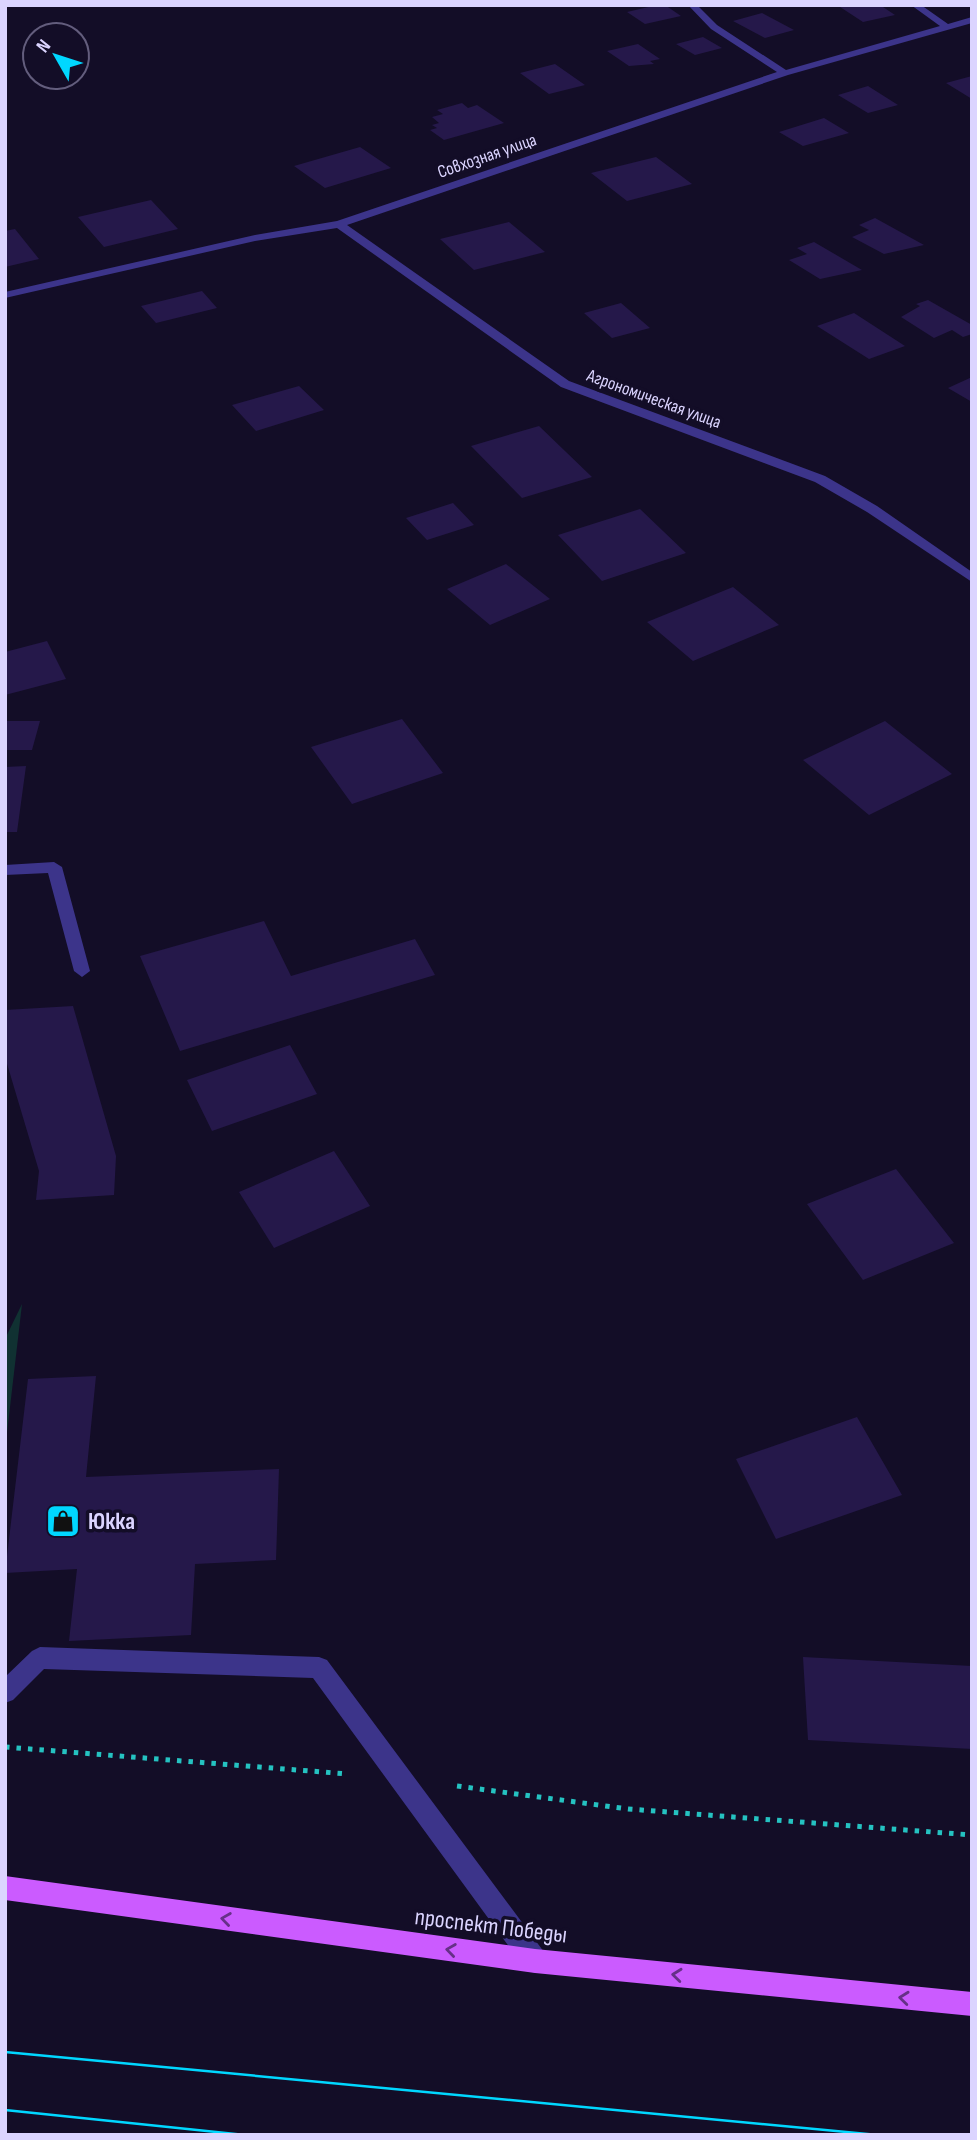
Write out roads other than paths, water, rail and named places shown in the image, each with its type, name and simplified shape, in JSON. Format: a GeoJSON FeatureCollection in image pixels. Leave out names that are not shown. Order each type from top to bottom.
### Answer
{"type":"FeatureCollection","features":[{"type":"Feature","properties":{"kind":"main road","name":"проспект Победы"},"geometry":{"type":"LineString","coordinates":[[5,1888],[535,1961],[972,2004]]}},
{"type":"Feature","properties":{"kind":"street"},"geometry":{"type":"LineString","coordinates":[[692,5],[714,27],[785,73]]}},
{"type":"Feature","properties":{"kind":"street"},"geometry":{"type":"LineString","coordinates":[[915,5],[947,27]]}},
{"type":"Feature","properties":{"kind":"street","name":"Совхозная улица"},"geometry":{"type":"LineString","coordinates":[[5,295],[255,238],[339,224],[785,73],[972,20]]}},
{"type":"Feature","properties":{"kind":"street","name":"Агрономическая улица"},"geometry":{"type":"LineString","coordinates":[[339,224],[565,384],[820,479],[873,509],[972,578]]}},
{"type":"Feature","properties":{"kind":"street"},"geometry":{"type":"LineString","coordinates":[[5,870],[54,867],[82,971]]}},
{"type":"Feature","properties":{"kind":"street"},"geometry":{"type":"LineString","coordinates":[[5,1692],[40,1658],[318,1668],[535,1961]]}},
{"type":"Feature","properties":{"kind":"tram line"},"geometry":{"type":"LineString","coordinates":[[5,2052],[878,2135]]}},
{"type":"Feature","properties":{"kind":"tram line"},"geometry":{"type":"LineString","coordinates":[[5,2110],[245,2135]]}},
{"type":"Feature","properties":{"kind":"place","name":"Юкка"},"geometry":{"type":"Point","coordinates":[63,1521]}}]}
